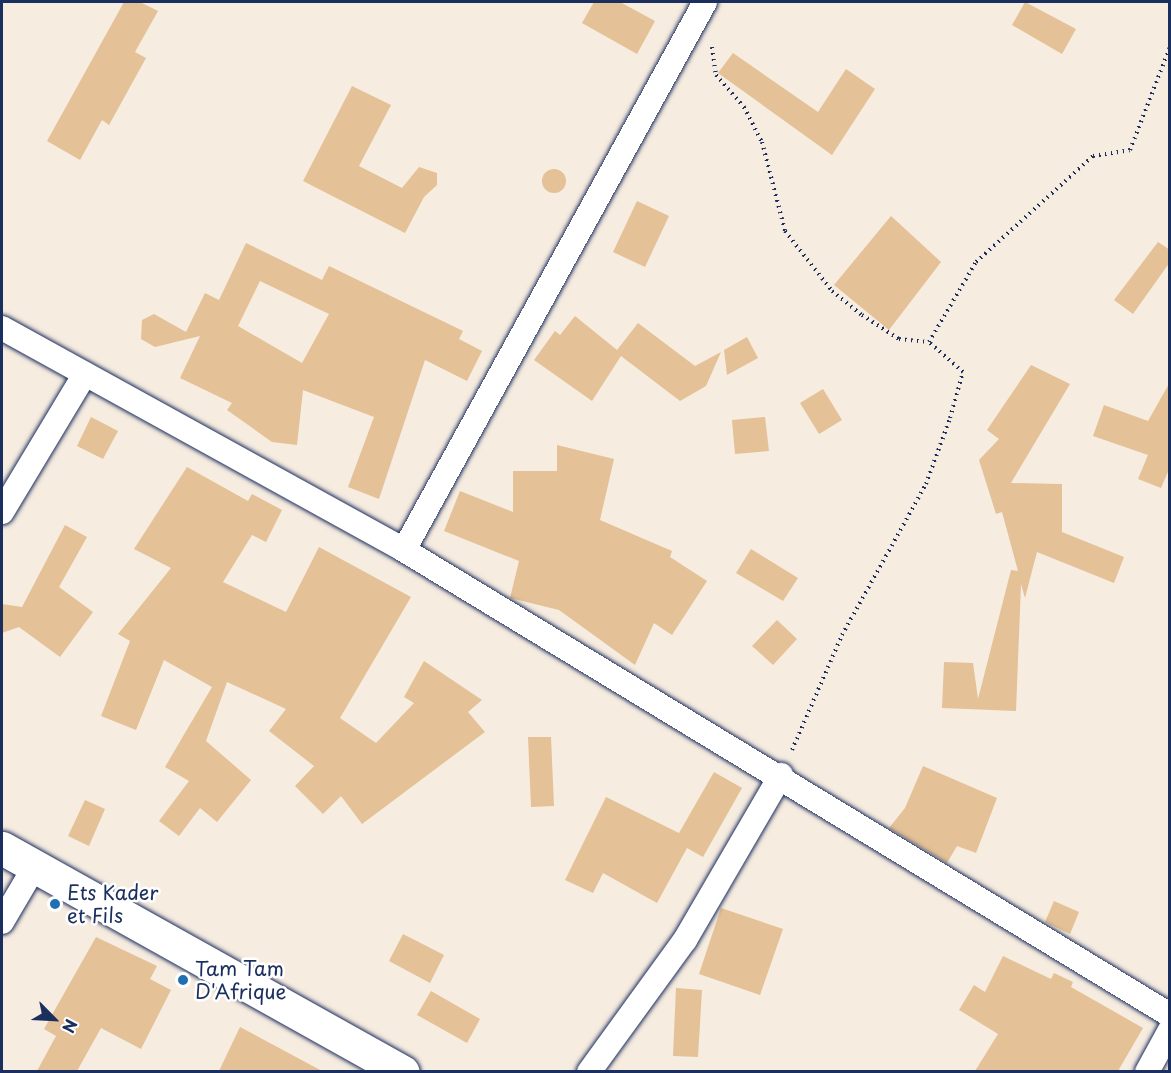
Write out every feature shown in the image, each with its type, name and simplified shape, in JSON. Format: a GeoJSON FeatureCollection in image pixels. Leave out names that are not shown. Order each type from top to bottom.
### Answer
{"type":"FeatureCollection","features":[{"type":"Feature","properties":{"kind":"main road"},"geometry":{"type":"LineString","coordinates":[[2,848],[403,1071]]}},
{"type":"Feature","properties":{"kind":"street"},"geometry":{"type":"LineString","coordinates":[[404,550],[705,2]]}},
{"type":"Feature","properties":{"kind":"street"},"geometry":{"type":"LineString","coordinates":[[2,328],[404,550],[781,775],[1170,1015]]}},
{"type":"Feature","properties":{"kind":"street"},"geometry":{"type":"LineString","coordinates":[[2,512],[85,374]]}},
{"type":"Feature","properties":{"kind":"street"},"geometry":{"type":"LineString","coordinates":[[589,1071],[685,940],[781,775]]}},
{"type":"Feature","properties":{"kind":"street"},"geometry":{"type":"LineString","coordinates":[[2,922],[35,866]]}},
{"type":"Feature","properties":{"kind":"street"},"geometry":{"type":"LineString","coordinates":[[1147,1071],[1170,1030]]}},
{"type":"Feature","properties":{"kind":"path"},"geometry":{"type":"LineString","coordinates":[[713,39],[716,75],[744,108],[762,142],[784,231],[832,291],[862,315],[899,339],[929,342],[963,372],[950,418],[926,484],[842,635],[781,775]]}},
{"type":"Feature","properties":{"kind":"path"},"geometry":{"type":"LineString","coordinates":[[929,342],[976,262],[1094,156],[1130,150],[1170,47]]}},
{"type":"Feature","properties":{"kind":"building"},"geometry":{"type":"Polygon","coordinates":[[[124,2],[140,2],[158,11],[135,52],[146,58],[109,125],[102,120],[80,160],[47,141],[124,2]]]}},
{"type":"Feature","properties":{"kind":"building"},"geometry":{"type":"Polygon","coordinates":[[[594,2],[620,2],[655,21],[637,54],[582,23],[594,2]]]}},
{"type":"Feature","properties":{"kind":"building"},"geometry":{"type":"Polygon","coordinates":[[[1025,2],[1076,29],[1062,54],[1012,25],[1025,2]]]}},
{"type":"Feature","properties":{"kind":"building"},"geometry":{"type":"Polygon","coordinates":[[[733,53],[818,112],[846,69],[875,89],[832,155],[718,73],[733,53]]]}},
{"type":"Feature","properties":{"kind":"building"},"geometry":{"type":"Polygon","coordinates":[[[352,86],[391,105],[359,166],[402,188],[419,167],[437,173],[437,185],[424,197],[405,233],[303,181],[352,86]]]}},
{"type":"Feature","properties":{"kind":"building"},"geometry":{"type":"Polygon","coordinates":[[[554,169],[559,170],[565,176],[565,186],[559,192],[554,193],[549,192],[543,186],[542,181],[543,176],[549,170],[554,169]]]}},
{"type":"Feature","properties":{"kind":"building"},"geometry":{"type":"Polygon","coordinates":[[[637,201],[669,216],[645,267],[613,252],[637,201]]]}},
{"type":"Feature","properties":{"kind":"building"},"geometry":{"type":"Polygon","coordinates":[[[891,216],[941,262],[889,330],[834,285],[891,216]]]}},
{"type":"Feature","properties":{"kind":"building"},"geometry":{"type":"Polygon","coordinates":[[[1158,242],[1170,250],[1170,262],[1133,314],[1114,300],[1158,242]]]}},
{"type":"Feature","properties":{"kind":"building"},"geometry":{"type":"Polygon","coordinates":[[[246,243],[322,280],[329,266],[463,331],[459,339],[482,351],[467,381],[425,360],[379,499],[348,487],[374,417],[303,390],[297,445],[272,442],[227,410],[232,403],[180,378],[200,336],[155,347],[141,339],[142,320],[154,314],[186,332],[205,293],[219,300],[246,243]],[[260,281],[238,326],[302,363],[329,314],[260,281]]]}},
{"type":"Feature","properties":{"kind":"building"},"geometry":{"type":"Polygon","coordinates":[[[575,316],[617,350],[638,323],[695,366],[721,352],[706,386],[680,401],[621,356],[592,401],[534,360],[555,331],[560,335],[575,316]]]}},
{"type":"Feature","properties":{"kind":"building"},"geometry":{"type":"Polygon","coordinates":[[[747,337],[758,358],[727,375],[724,350],[747,337]]]}},
{"type":"Feature","properties":{"kind":"building"},"geometry":{"type":"Polygon","coordinates":[[[1031,365],[1070,384],[1011,483],[1062,484],[1062,532],[1124,557],[1114,583],[1037,552],[1025,598],[1021,584],[1016,711],[942,708],[944,662],[973,663],[978,699],[1011,570],[1018,571],[1002,512],[996,514],[979,460],[999,439],[987,430],[1031,365]]]}},
{"type":"Feature","properties":{"kind":"building"},"geometry":{"type":"Polygon","coordinates":[[[1170,382],[1170,467],[1161,488],[1138,479],[1148,455],[1093,436],[1104,405],[1148,421],[1170,382]]]}},
{"type":"Feature","properties":{"kind":"building"},"geometry":{"type":"Polygon","coordinates":[[[823,389],[842,420],[819,434],[800,403],[823,389]]]}},
{"type":"Feature","properties":{"kind":"building"},"geometry":{"type":"Polygon","coordinates":[[[91,417],[118,431],[103,459],[77,446],[91,417]]]}},
{"type":"Feature","properties":{"kind":"building"},"geometry":{"type":"Polygon","coordinates":[[[765,417],[769,451],[735,454],[732,420],[765,417]]]}},
{"type":"Feature","properties":{"kind":"building"},"geometry":{"type":"Polygon","coordinates":[[[557,445],[614,459],[600,520],[672,551],[670,557],[707,581],[672,635],[654,623],[635,665],[559,610],[510,598],[519,561],[444,531],[460,491],[513,512],[513,471],[557,471],[557,445]]]}},
{"type":"Feature","properties":{"kind":"building"},"geometry":{"type":"Polygon","coordinates":[[[187,467],[248,501],[252,494],[282,510],[266,542],[252,535],[223,582],[286,612],[319,547],[411,597],[340,718],[376,743],[414,703],[404,697],[424,661],[482,700],[468,712],[485,732],[362,824],[341,796],[323,814],[295,786],[314,766],[269,731],[286,709],[227,682],[206,741],[251,780],[217,822],[200,808],[179,836],[159,821],[189,781],[165,767],[212,687],[164,660],[136,730],[101,716],[130,641],[118,634],[171,568],[134,549],[187,467]]]}},
{"type":"Feature","properties":{"kind":"building"},"geometry":{"type":"Polygon","coordinates":[[[65,525],[87,537],[59,587],[93,612],[60,657],[19,627],[2,633],[2,604],[22,607],[65,525]]]}},
{"type":"Feature","properties":{"kind":"building"},"geometry":{"type":"Polygon","coordinates":[[[751,549],[798,578],[783,601],[736,573],[751,549]]]}},
{"type":"Feature","properties":{"kind":"building"},"geometry":{"type":"Polygon","coordinates":[[[777,620],[797,639],[773,665],[752,646],[777,620]]]}},
{"type":"Feature","properties":{"kind":"building"},"geometry":{"type":"Polygon","coordinates":[[[528,737],[551,737],[554,806],[531,807],[528,737]]]}},
{"type":"Feature","properties":{"kind":"building"},"geometry":{"type":"Polygon","coordinates":[[[923,766],[997,798],[976,853],[957,846],[947,863],[889,828],[905,808],[923,766]]]}},
{"type":"Feature","properties":{"kind":"building"},"geometry":{"type":"Polygon","coordinates":[[[714,772],[742,788],[703,857],[687,848],[657,903],[603,873],[593,893],[565,880],[606,797],[679,833],[714,772]]]}},
{"type":"Feature","properties":{"kind":"building"},"geometry":{"type":"Polygon","coordinates":[[[85,800],[105,809],[89,846],[68,836],[85,800]]]}},
{"type":"Feature","properties":{"kind":"building"},"geometry":{"type":"Polygon","coordinates":[[[1054,901],[1079,912],[1070,934],[1045,922],[1054,901]]]}},
{"type":"Feature","properties":{"kind":"building"},"geometry":{"type":"Polygon","coordinates":[[[721,908],[783,929],[760,995],[699,974],[721,908]]]}},
{"type":"Feature","properties":{"kind":"building"},"geometry":{"type":"Polygon","coordinates":[[[403,934],[444,955],[430,983],[389,961],[403,934]]]}},
{"type":"Feature","properties":{"kind":"building"},"geometry":{"type":"Polygon","coordinates":[[[96,937],[157,966],[150,979],[171,990],[141,1049],[101,1028],[77,1071],[37,1071],[56,1036],[44,1029],[96,937]]]}},
{"type":"Feature","properties":{"kind":"building"},"geometry":{"type":"Polygon","coordinates":[[[1003,956],[1051,979],[1054,973],[1073,982],[1071,987],[1143,1028],[1118,1071],[975,1071],[998,1034],[959,1010],[974,985],[985,992],[1003,956]]]}},
{"type":"Feature","properties":{"kind":"building"},"geometry":{"type":"Polygon","coordinates":[[[676,988],[702,990],[698,1057],[673,1056],[676,988]]]}},
{"type":"Feature","properties":{"kind":"building"},"geometry":{"type":"Polygon","coordinates":[[[431,991],[480,1019],[467,1043],[417,1015],[431,991]]]}},
{"type":"Feature","properties":{"kind":"building"},"geometry":{"type":"Polygon","coordinates":[[[240,1027],[322,1071],[219,1071],[240,1027]]]}},
{"type":"Feature","properties":{"kind":"place","name":"Ets Kader et Fils"},"geometry":{"type":"Point","coordinates":[55,904]}},
{"type":"Feature","properties":{"kind":"place","name":"Tam Tam D'Afrique"},"geometry":{"type":"Point","coordinates":[183,980]}}]}
